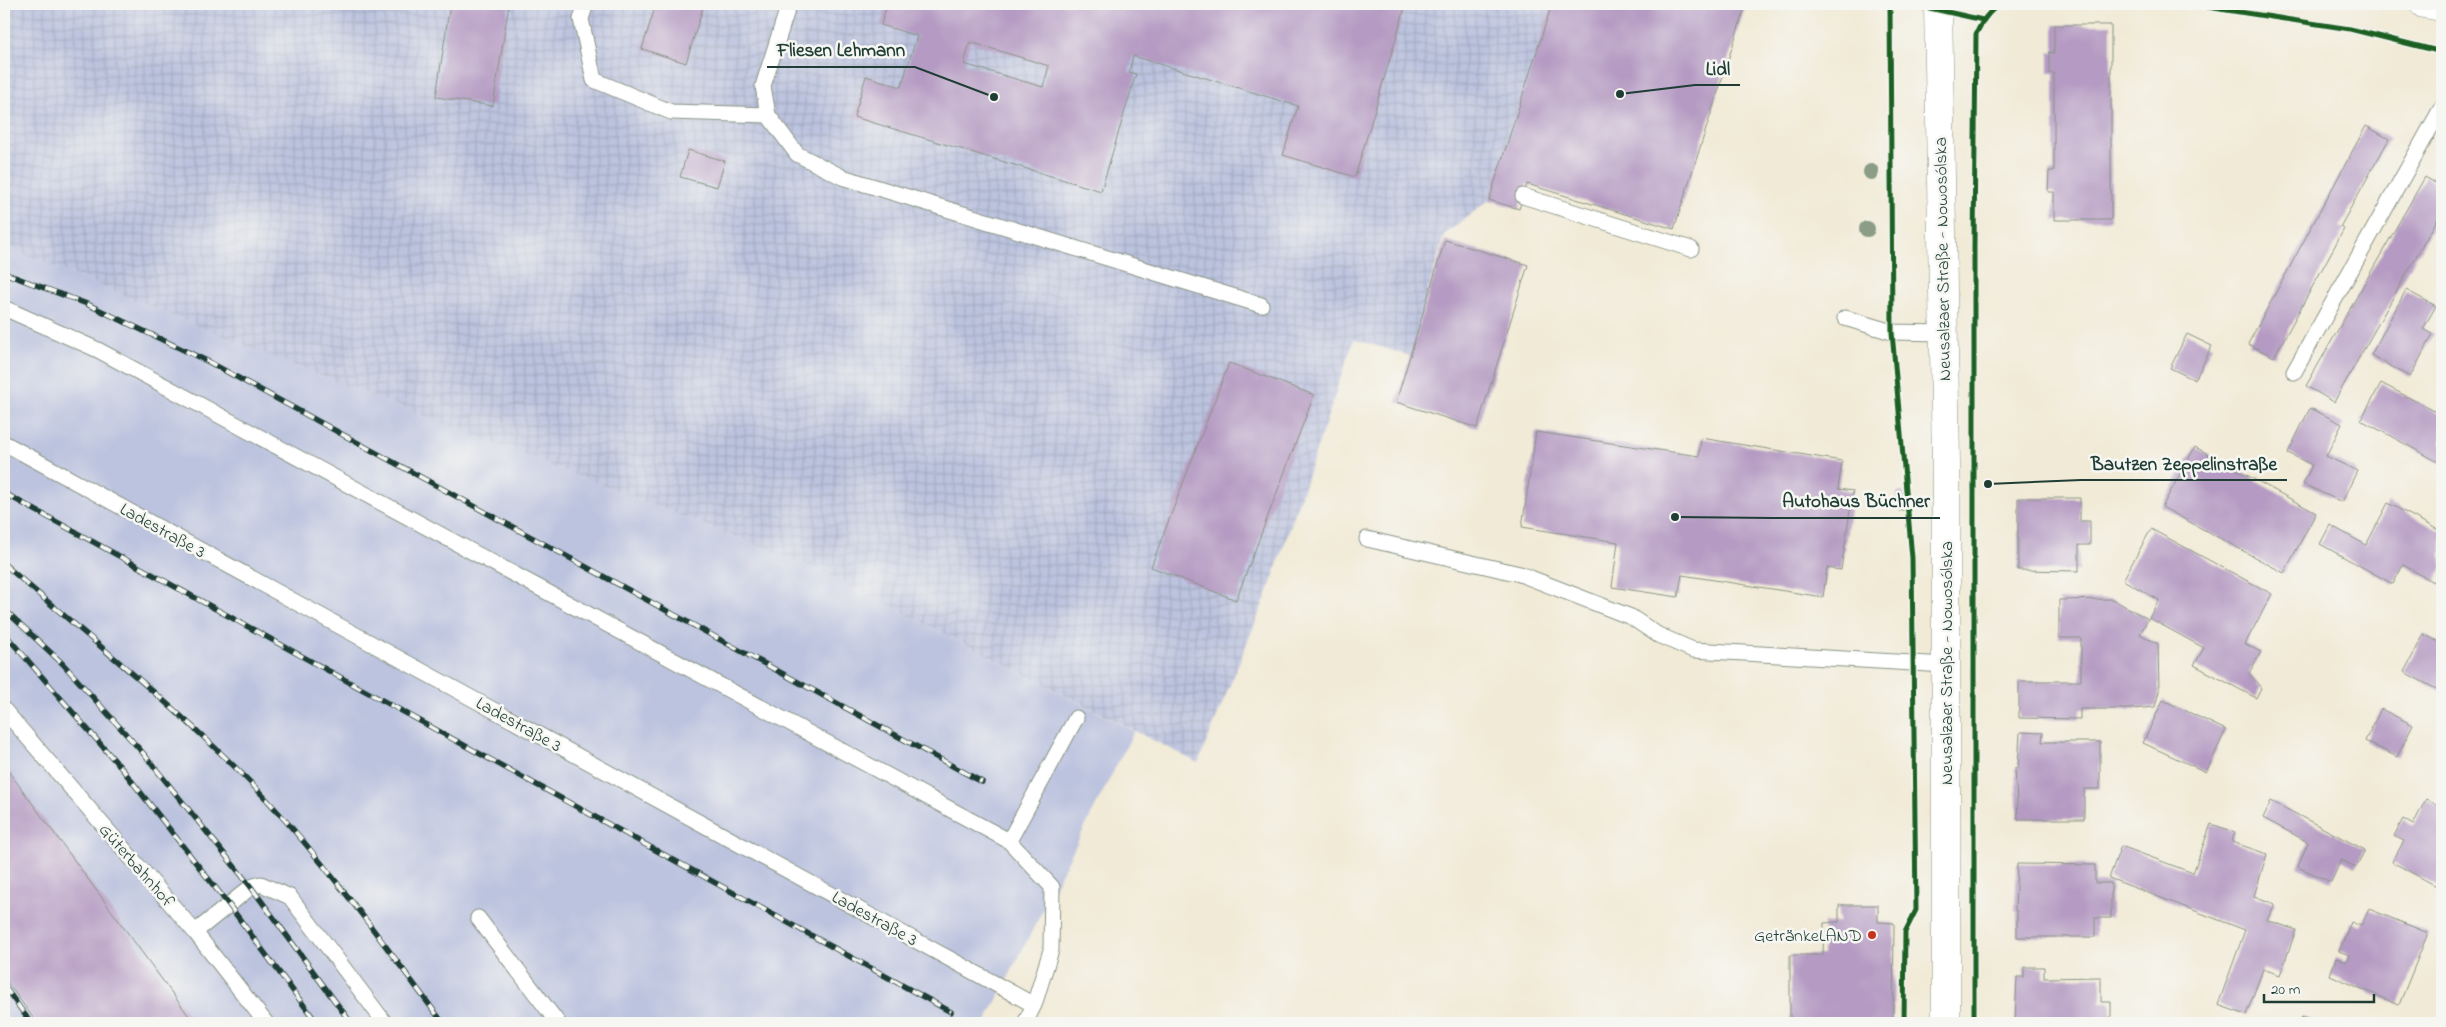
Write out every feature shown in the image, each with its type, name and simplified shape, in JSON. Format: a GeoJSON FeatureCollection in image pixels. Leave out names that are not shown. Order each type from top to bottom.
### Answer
{"type":"FeatureCollection","features":[{"type":"Feature","properties":{"kind":"main road","name":"Neusalzaer Straße - Nowosólska"},"geometry":{"type":"LineString","coordinates":[[1938,4],[1942,333],[1946,463],[1946,1023]]}},
{"type":"Feature","properties":{"kind":"main road"},"geometry":{"type":"LineString","coordinates":[[2424,4],[2442,8]]}},
{"type":"Feature","properties":{"kind":"lane"},"geometry":{"type":"LineString","coordinates":[[586,4],[581,19],[594,80],[671,112],[768,115]]}},
{"type":"Feature","properties":{"kind":"lane"},"geometry":{"type":"LineString","coordinates":[[789,4],[763,86],[768,115],[796,154],[842,177],[1261,305]]}},
{"type":"Feature","properties":{"kind":"lane"},"geometry":{"type":"LineString","coordinates":[[2294,372],[2442,107]]}},
{"type":"Feature","properties":{"kind":"lane"},"geometry":{"type":"LineString","coordinates":[[1523,196],[1691,249]]}},
{"type":"Feature","properties":{"kind":"lane"},"geometry":{"type":"LineString","coordinates":[[4,308],[98,350],[1008,841],[1052,887],[1051,950],[1034,1005],[1025,1023]]}},
{"type":"Feature","properties":{"kind":"lane"},"geometry":{"type":"LineString","coordinates":[[1846,318],[1892,332],[1942,333]]}},
{"type":"Feature","properties":{"kind":"lane","name":"Ladestraße 3"},"geometry":{"type":"LineString","coordinates":[[4,443],[1034,1005]]}},
{"type":"Feature","properties":{"kind":"lane"},"geometry":{"type":"LineString","coordinates":[[1367,539],[1520,574],[1631,617],[1658,635],[1693,650],[1946,665]]}},
{"type":"Feature","properties":{"kind":"lane","name":"Güterbahnhof"},"geometry":{"type":"LineString","coordinates":[[4,710],[195,932],[266,1023]]}},
{"type":"Feature","properties":{"kind":"lane"},"geometry":{"type":"LineString","coordinates":[[1008,841],[1076,718]]}},
{"type":"Feature","properties":{"kind":"lane"},"geometry":{"type":"LineString","coordinates":[[195,932],[251,887],[261,884],[290,897],[385,1023]]}},
{"type":"Feature","properties":{"kind":"lane"},"geometry":{"type":"LineString","coordinates":[[478,918],[558,1023]]}},
{"type":"Feature","properties":{"kind":"shaded area"},"geometry":{"type":"Polygon","coordinates":[[[4,4],[1552,4],[1489,200],[1444,235],[1410,356],[1354,339],[1269,589],[1198,763],[819,570],[277,359],[4,246],[4,4]]]}},
{"type":"Feature","properties":{"kind":"shaded area"},"geometry":{"type":"Polygon","coordinates":[[[4,246],[277,359],[819,570],[1134,731],[985,1023],[4,1023],[4,246]]]}},
{"type":"Feature","properties":{"kind":"building"},"geometry":{"type":"Polygon","coordinates":[[[450,4],[509,4],[493,106],[436,97],[450,4]]]}},
{"type":"Feature","properties":{"kind":"building"},"geometry":{"type":"Polygon","coordinates":[[[656,4],[704,4],[686,63],[642,49],[656,4]]]}},
{"type":"Feature","properties":{"kind":"building"},"geometry":{"type":"Polygon","coordinates":[[[887,4],[1406,4],[1355,177],[1283,155],[1298,106],[1133,56],[1129,72],[1136,74],[1101,191],[854,117],[866,76],[901,87],[917,36],[881,25],[887,4]],[[970,42],[964,64],[1043,87],[1049,66],[970,42]]]}},
{"type":"Feature","properties":{"kind":"building"},"geometry":{"type":"Polygon","coordinates":[[[1552,4],[1746,4],[1674,229],[1527,184],[1519,209],[1489,200],[1552,4]]]}},
{"type":"Feature","properties":{"kind":"building"},"geometry":{"type":"Polygon","coordinates":[[[2054,25],[2111,25],[2111,220],[2054,220],[2054,192],[2048,192],[2049,171],[2054,171],[2054,73],[2049,73],[2049,52],[2054,53],[2054,25]]]}},
{"type":"Feature","properties":{"kind":"building"},"geometry":{"type":"Polygon","coordinates":[[[2366,126],[2389,139],[2340,227],[2344,229],[2274,357],[2248,344],[2366,126]]]}},
{"type":"Feature","properties":{"kind":"building"},"geometry":{"type":"Polygon","coordinates":[[[688,150],[725,161],[717,187],[680,177],[688,150]]]}},
{"type":"Feature","properties":{"kind":"building"},"geometry":{"type":"Polygon","coordinates":[[[2425,177],[2442,187],[2442,211],[2334,402],[2306,386],[2425,177]]]}},
{"type":"Feature","properties":{"kind":"building"},"geometry":{"type":"Polygon","coordinates":[[[1445,240],[1528,265],[1477,428],[1396,402],[1445,240]]]}},
{"type":"Feature","properties":{"kind":"building"},"geometry":{"type":"Polygon","coordinates":[[[2406,290],[2436,306],[2423,329],[2433,334],[2410,377],[2371,355],[2406,290]]]}},
{"type":"Feature","properties":{"kind":"building"},"geometry":{"type":"Polygon","coordinates":[[[2187,334],[2212,346],[2195,380],[2170,368],[2187,334]]]}},
{"type":"Feature","properties":{"kind":"building"},"geometry":{"type":"Polygon","coordinates":[[[1229,363],[1314,395],[1236,600],[1151,567],[1229,363]]]}},
{"type":"Feature","properties":{"kind":"building"},"geometry":{"type":"Polygon","coordinates":[[[2381,383],[2442,415],[2442,464],[2361,420],[2381,383]]]}},
{"type":"Feature","properties":{"kind":"building"},"geometry":{"type":"Polygon","coordinates":[[[2310,408],[2342,424],[2326,456],[2357,471],[2342,502],[2303,484],[2312,465],[2288,453],[2310,408]]]}},
{"type":"Feature","properties":{"kind":"building"},"geometry":{"type":"Polygon","coordinates":[[[1536,432],[1699,456],[1701,438],[1842,461],[1838,489],[1853,491],[1841,570],[1827,568],[1823,597],[1682,575],[1678,597],[1612,587],[1618,542],[1522,527],[1536,432]]]}},
{"type":"Feature","properties":{"kind":"building"},"geometry":{"type":"Polygon","coordinates":[[[2195,447],[2316,513],[2284,573],[2162,507],[2195,447]]]}},
{"type":"Feature","properties":{"kind":"building"},"geometry":{"type":"Polygon","coordinates":[[[1904,492],[1905,510],[1899,511],[1897,493],[1904,492]]]}},
{"type":"Feature","properties":{"kind":"building"},"geometry":{"type":"Polygon","coordinates":[[[2018,498],[2080,498],[2080,521],[2090,521],[2090,545],[2079,545],[2079,571],[2018,570],[2018,498]]]}},
{"type":"Feature","properties":{"kind":"building"},"geometry":{"type":"Polygon","coordinates":[[[2388,503],[2442,532],[2442,567],[2434,582],[2403,565],[2393,584],[2320,544],[2330,525],[2366,545],[2388,503]]]}},
{"type":"Feature","properties":{"kind":"building"},"geometry":{"type":"Polygon","coordinates":[[[2151,529],[2272,594],[2245,644],[2261,652],[2249,673],[2261,688],[2256,698],[2194,665],[2204,648],[2149,618],[2159,600],[2123,580],[2151,529]]]}},
{"type":"Feature","properties":{"kind":"building"},"geometry":{"type":"Polygon","coordinates":[[[2112,599],[2148,619],[2140,634],[2158,644],[2159,691],[2155,707],[2080,709],[2080,719],[2019,718],[2019,681],[2081,681],[2081,638],[2059,638],[2059,600],[2112,599]]]}},
{"type":"Feature","properties":{"kind":"building"},"geometry":{"type":"Polygon","coordinates":[[[2424,634],[2442,644],[2442,692],[2404,672],[2424,634]]]}},
{"type":"Feature","properties":{"kind":"building"},"geometry":{"type":"Polygon","coordinates":[[[2163,700],[2226,730],[2206,772],[2143,743],[2163,700]]]}},
{"type":"Feature","properties":{"kind":"building"},"geometry":{"type":"Polygon","coordinates":[[[2381,709],[2413,725],[2397,757],[2365,741],[2381,709]]]}},
{"type":"Feature","properties":{"kind":"building"},"geometry":{"type":"Polygon","coordinates":[[[2020,732],[2043,733],[2042,742],[2100,742],[2100,789],[2084,789],[2084,819],[2018,819],[2015,768],[2018,768],[2020,732]]]}},
{"type":"Feature","properties":{"kind":"building"},"geometry":{"type":"Polygon","coordinates":[[[4,765],[194,1023],[37,1023],[4,978],[4,765]]]}},
{"type":"Feature","properties":{"kind":"building"},"geometry":{"type":"Polygon","coordinates":[[[2426,799],[2442,807],[2442,889],[2392,862],[2404,841],[2394,836],[2403,819],[2413,825],[2426,799]]]}},
{"type":"Feature","properties":{"kind":"building"},"geometry":{"type":"Polygon","coordinates":[[[2271,801],[2365,850],[2356,867],[2341,860],[2331,882],[2298,867],[2308,842],[2263,818],[2271,801]]]}},
{"type":"Feature","properties":{"kind":"building"},"geometry":{"type":"Polygon","coordinates":[[[2211,824],[2235,832],[2232,842],[2267,854],[2254,896],[2275,904],[2267,920],[2296,930],[2280,975],[2263,969],[2246,1015],[2218,1005],[2245,930],[2109,878],[2121,846],[2193,873],[2211,824]]]}},
{"type":"Feature","properties":{"kind":"building"},"geometry":{"type":"Polygon","coordinates":[[[2017,864],[2095,865],[2095,883],[2111,883],[2111,918],[2095,918],[2095,937],[2017,937],[2017,911],[2015,911],[2017,864]]]}},
{"type":"Feature","properties":{"kind":"building"},"geometry":{"type":"Polygon","coordinates":[[[1839,905],[1878,905],[1878,922],[1894,923],[1893,1023],[1790,1023],[1790,955],[1823,955],[1824,923],[1839,922],[1839,905]]]}},
{"type":"Feature","properties":{"kind":"building"},"geometry":{"type":"Polygon","coordinates":[[[2369,909],[2428,933],[2399,1005],[2330,975],[2336,958],[2346,962],[2349,955],[2339,951],[2351,922],[2361,926],[2369,909]]]}},
{"type":"Feature","properties":{"kind":"building"},"geometry":{"type":"Polygon","coordinates":[[[2024,967],[2044,967],[2044,978],[2101,977],[2101,1002],[2111,1002],[2111,1023],[2015,1023],[2017,977],[2024,977],[2024,967]]]}},
{"type":"Feature","properties":{"kind":"building"},"geometry":{"type":"Polygon","coordinates":[[[2302,1017],[2318,1023],[2299,1023],[2302,1017]]]}},
{"type":"Feature","properties":{"kind":"railway"},"geometry":{"type":"LineString","coordinates":[[4,273],[87,304],[209,362],[982,782]]}},
{"type":"Feature","properties":{"kind":"railway"},"geometry":{"type":"LineString","coordinates":[[4,493],[951,1012]]}},
{"type":"Feature","properties":{"kind":"railway"},"geometry":{"type":"LineString","coordinates":[[4,564],[173,709],[268,801],[336,882],[443,1023]]}},
{"type":"Feature","properties":{"kind":"railway"},"geometry":{"type":"LineString","coordinates":[[4,609],[63,664],[143,753],[251,887],[351,1023]]}},
{"type":"Feature","properties":{"kind":"railway"},"geometry":{"type":"LineString","coordinates":[[4,633],[123,770],[229,905],[317,1023]]}},
{"type":"Feature","properties":{"kind":"railway"},"geometry":{"type":"LineString","coordinates":[[4,986],[31,1023]]}},
{"type":"Feature","properties":{"kind":"cycle path"},"geometry":{"type":"LineString","coordinates":[[1890,4],[1892,332],[1912,558],[1916,910],[1905,932],[1904,1023]]}},
{"type":"Feature","properties":{"kind":"cycle path"},"geometry":{"type":"LineString","coordinates":[[1912,4],[1983,20]]}},
{"type":"Feature","properties":{"kind":"cycle path"},"geometry":{"type":"LineString","coordinates":[[1974,1023],[1974,246],[1976,34],[1989,13],[2001,4]]}},
{"type":"Feature","properties":{"kind":"cycle path"},"geometry":{"type":"LineString","coordinates":[[2188,4],[2350,29],[2442,52]]}},
{"type":"Feature","properties":{"kind":"place","name":"Lidl"},"geometry":{"type":"Point","coordinates":[1620,94]}},
{"type":"Feature","properties":{"kind":"place","name":"Fliesen Lehmann"},"geometry":{"type":"Point","coordinates":[994,97]}},
{"type":"Feature","properties":{"kind":"place","name":"Bautzen Zeppelinstraße"},"geometry":{"type":"Point","coordinates":[1988,484]}},
{"type":"Feature","properties":{"kind":"place","name":"Autohaus Büchner"},"geometry":{"type":"Point","coordinates":[1675,517]}},
{"type":"Feature","properties":{"kind":"place","name":"GetränkeLAND"},"geometry":{"type":"Point","coordinates":[1872,935]}}]}
